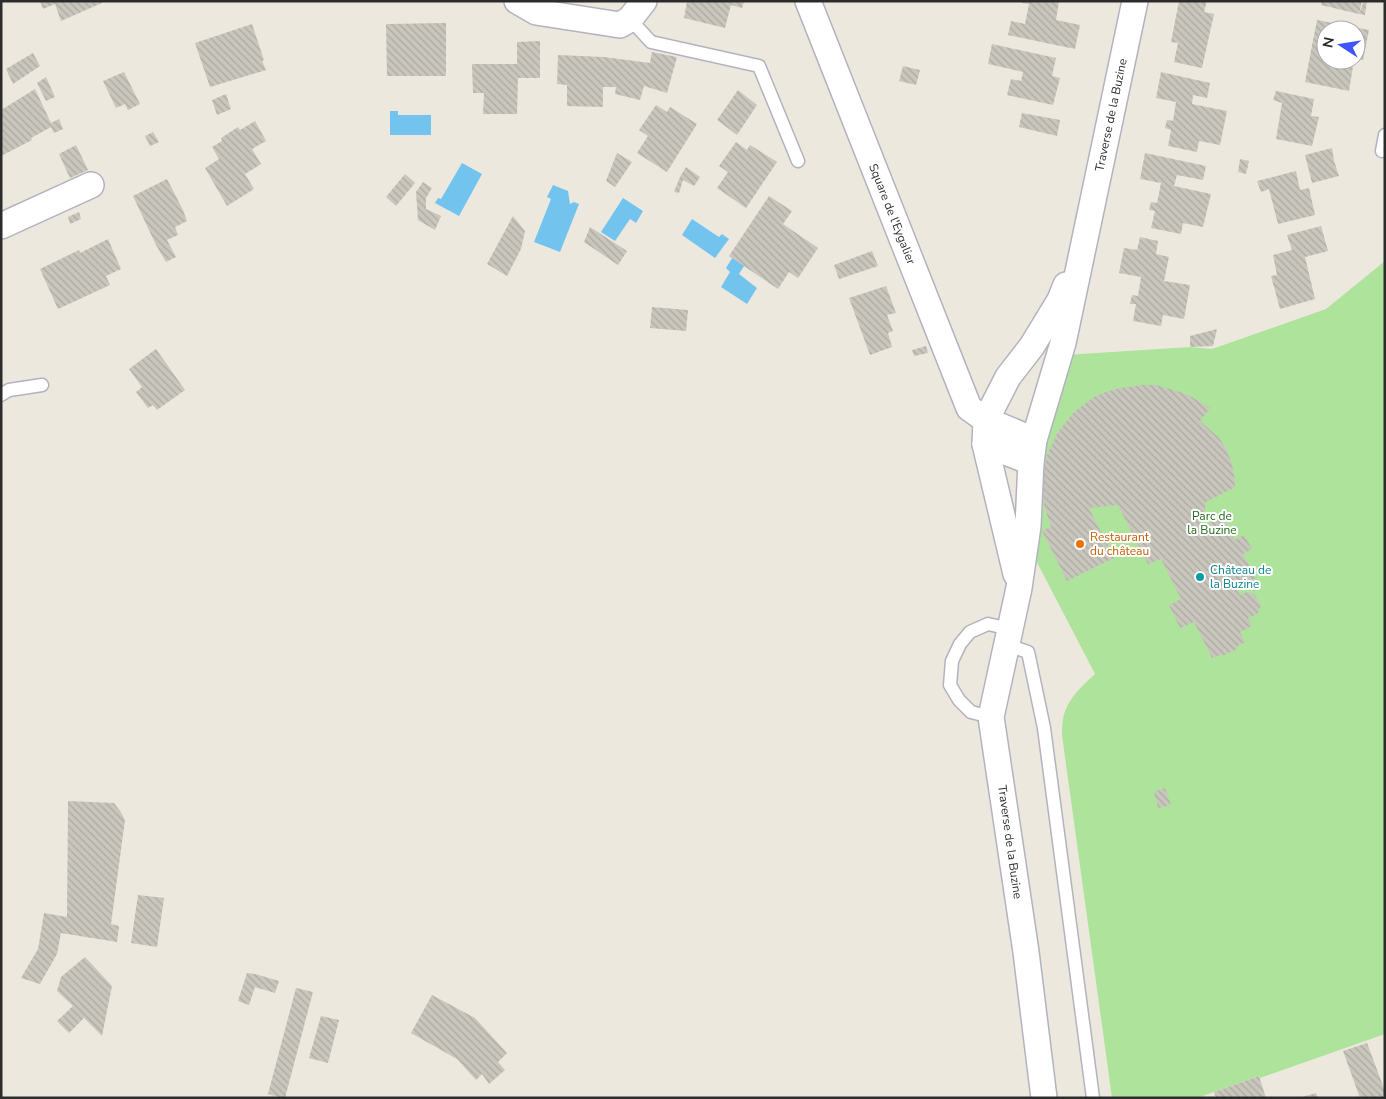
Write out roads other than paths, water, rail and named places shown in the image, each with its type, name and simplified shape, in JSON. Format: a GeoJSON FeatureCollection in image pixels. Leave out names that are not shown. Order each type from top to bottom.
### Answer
{"type":"FeatureCollection","features":[{"type":"Feature","properties":{"kind":"street"},"geometry":{"type":"LineString","coordinates":[[517,1],[536,12],[620,24],[637,10]]}},
{"type":"Feature","properties":{"kind":"street","name":"Square de l'Eygalier"},"geometry":{"type":"LineString","coordinates":[[808,1],[969,408],[986,432]]}},
{"type":"Feature","properties":{"kind":"street","name":"Traverse de la Buzine"},"geometry":{"type":"LineString","coordinates":[[1044,1098],[1026,952],[992,717],[1018,588],[1028,526],[1033,451],[1063,342],[1135,1]]}},
{"type":"Feature","properties":{"kind":"street"},"geometry":{"type":"LineString","coordinates":[[1,226],[90,185]]}},
{"type":"Feature","properties":{"kind":"street","name":"Traverse de la Buzine"},"geometry":{"type":"LineString","coordinates":[[1018,588],[986,432],[1008,377],[1032,346],[1060,300],[1087,228]]}},
{"type":"Feature","properties":{"kind":"street"},"geometry":{"type":"LineString","coordinates":[[986,432],[1033,451]]}},
{"type":"Feature","properties":{"kind":"lane"},"geometry":{"type":"LineString","coordinates":[[637,10],[651,42],[759,66],[798,160]]}},
{"type":"Feature","properties":{"kind":"lane"},"geometry":{"type":"LineString","coordinates":[[1382,151],[1385,135]]}},
{"type":"Feature","properties":{"kind":"lane"},"geometry":{"type":"LineString","coordinates":[[1,395],[9,390],[42,385]]}},
{"type":"Feature","properties":{"kind":"lane"},"geometry":{"type":"LineString","coordinates":[[992,717],[971,712],[959,700],[950,685],[952,660],[960,644],[970,632],[988,624],[1028,652],[1044,728],[1093,1098]]}},
{"type":"Feature","properties":{"kind":"water"},"geometry":{"type":"Polygon","coordinates":[[[390,111],[398,111],[398,115],[431,115],[431,135],[390,135],[390,111]]]}},
{"type":"Feature","properties":{"kind":"water"},"geometry":{"type":"Polygon","coordinates":[[[462,163],[482,174],[459,216],[435,203],[438,198],[441,199],[462,163]]]}},
{"type":"Feature","properties":{"kind":"water"},"geometry":{"type":"Polygon","coordinates":[[[553,185],[568,191],[570,204],[574,202],[579,204],[560,252],[534,242],[551,199],[547,197],[553,185]]]}},
{"type":"Feature","properties":{"kind":"water"},"geometry":{"type":"Polygon","coordinates":[[[623,198],[643,211],[636,223],[630,219],[615,241],[601,232],[623,198]]]}},
{"type":"Feature","properties":{"kind":"water"},"geometry":{"type":"Polygon","coordinates":[[[692,219],[719,237],[722,234],[729,239],[715,258],[682,235],[692,219]]]}},
{"type":"Feature","properties":{"kind":"water"},"geometry":{"type":"Polygon","coordinates":[[[739,247],[751,255],[739,274],[757,288],[747,304],[721,287],[730,272],[726,268],[739,247]]]}},
{"type":"Feature","properties":{"kind":"place","name":"Restaurant du château"},"geometry":{"type":"Point","coordinates":[1080,544]}},
{"type":"Feature","properties":{"kind":"place","name":"Château de la Buzine"},"geometry":{"type":"Point","coordinates":[1200,577]}},
{"type":"Feature","properties":{"kind":"park label","name":"Parc de la Buzine"},"geometry":{"type":"Point","coordinates":[1212,523]}}]}
